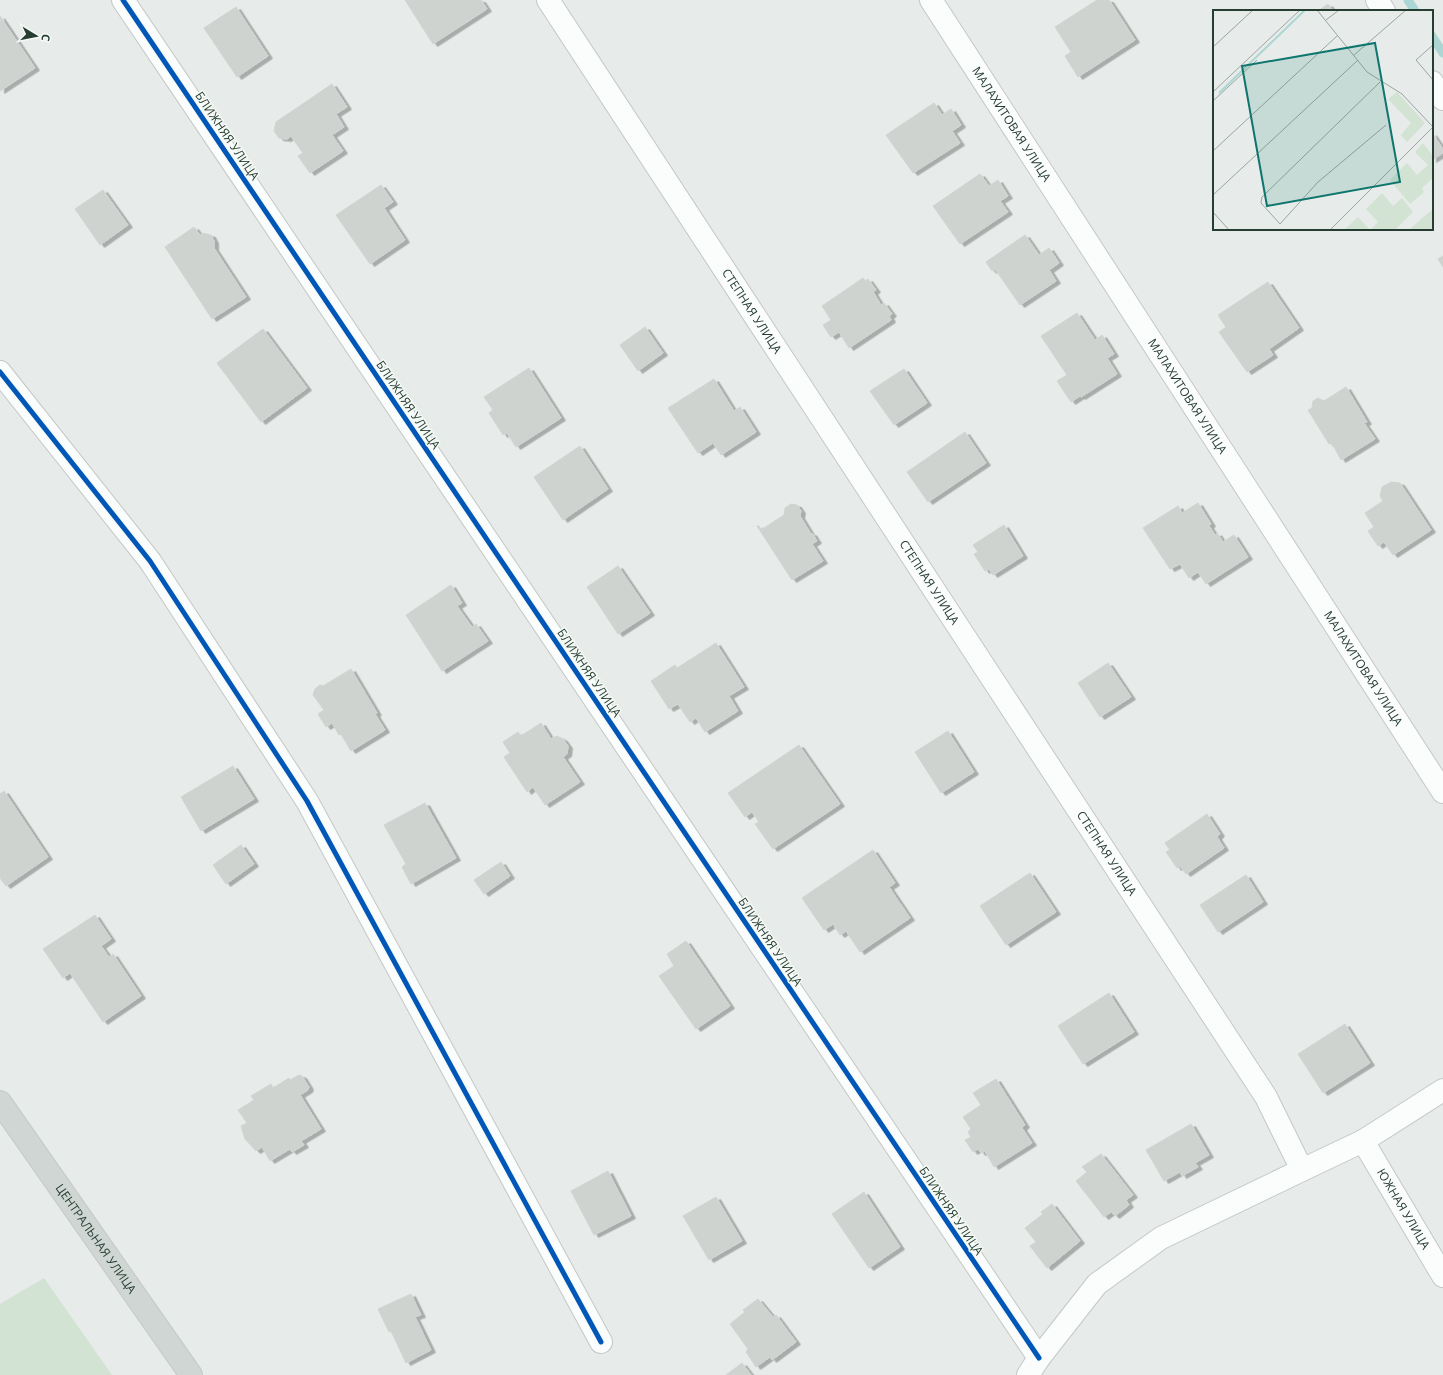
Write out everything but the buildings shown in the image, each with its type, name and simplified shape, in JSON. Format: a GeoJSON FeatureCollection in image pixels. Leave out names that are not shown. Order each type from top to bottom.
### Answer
{"type":"FeatureCollection","features":[{"type":"Feature","properties":{"kind":"main road","name":"ЦЕНТРАЛЬНАЯ УЛИЦА"},"geometry":{"type":"LineString","coordinates":[[0,1102],[191,1375]]}},
{"type":"Feature","properties":{"kind":"street","name":"БЛИЖНЯЯ УЛИЦА"},"geometry":{"type":"LineString","coordinates":[[123,0],[1033,1366]]}},
{"type":"Feature","properties":{"kind":"street","name":"СТЕПНАЯ УЛИЦА"},"geometry":{"type":"LineString","coordinates":[[548,0],[1266,1096],[1302,1170]]}},
{"type":"Feature","properties":{"kind":"street","name":"МАЛАХИТОВАЯ УЛИЦА"},"geometry":{"type":"LineString","coordinates":[[931,0],[1443,792]]}},
{"type":"Feature","properties":{"kind":"street"},"geometry":{"type":"LineString","coordinates":[[1377,0],[1383,10]]}},
{"type":"Feature","properties":{"kind":"street"},"geometry":{"type":"LineString","coordinates":[[1433,84],[1443,99]]}},
{"type":"Feature","properties":{"kind":"street"},"geometry":{"type":"LineString","coordinates":[[0,372],[150,561],[307,801],[601,1342]]}},
{"type":"Feature","properties":{"kind":"street"},"geometry":{"type":"LineString","coordinates":[[1033,1366],[1097,1284],[1161,1238],[1363,1141],[1443,1090]]}},
{"type":"Feature","properties":{"kind":"street","name":"ЮЖНАЯ УЛИЦА"},"geometry":{"type":"LineString","coordinates":[[1363,1141],[1443,1276]]}},
{"type":"Feature","properties":{"kind":"green space"},"geometry":{"type":"Polygon","coordinates":[[[44,1278],[112,1375],[0,1375],[0,1304],[44,1278]]]}},
{"type":"Feature","properties":{"kind":"waterway"},"geometry":{"type":"LineString","coordinates":[[1408,0],[1414,10]]}},
{"type":"Feature","properties":{"kind":"waterway"},"geometry":{"type":"LineString","coordinates":[[1433,38],[1443,53]]}},
{"type":"Feature","properties":{"kind":"cycle path"},"geometry":{"type":"LineString","coordinates":[[123,0],[1039,1358]]}},
{"type":"Feature","properties":{"kind":"cycle path"},"geometry":{"type":"LineString","coordinates":[[0,372],[150,561],[307,801],[601,1342]]}}]}
